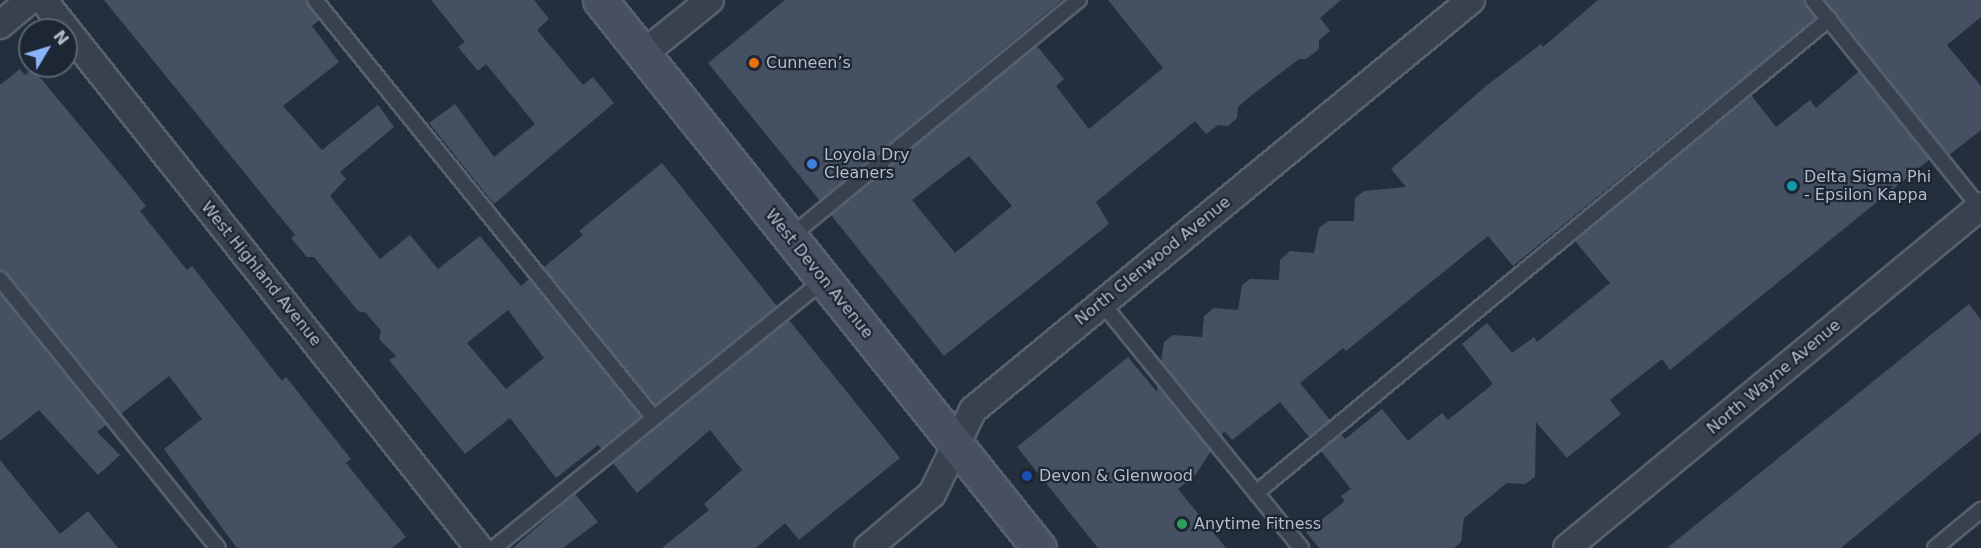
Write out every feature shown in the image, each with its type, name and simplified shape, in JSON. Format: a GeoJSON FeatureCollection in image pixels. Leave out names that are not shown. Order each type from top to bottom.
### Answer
{"type":"FeatureCollection","features":[{"type":"Feature","properties":{"kind":"main road","name":"West Devon Avenue"},"geometry":{"type":"LineString","coordinates":[[600,0],[1039,548]]}},
{"type":"Feature","properties":{"kind":"street"},"geometry":{"type":"LineString","coordinates":[[0,25],[30,0]]}},
{"type":"Feature","properties":{"kind":"street","name":"West Highland Avenue"},"geometry":{"type":"LineString","coordinates":[[43,0],[479,548]]}},
{"type":"Feature","properties":{"kind":"street"},"geometry":{"type":"LineString","coordinates":[[643,54],[710,0]]}},
{"type":"Feature","properties":{"kind":"street","name":"North Glenwood Avenue"},"geometry":{"type":"LineString","coordinates":[[868,548],[932,494],[973,410],[1471,0]]}},
{"type":"Feature","properties":{"kind":"street","name":"North Wayne Avenue"},"geometry":{"type":"LineString","coordinates":[[1567,548],[1981,208]]}},
{"type":"Feature","properties":{"kind":"lane"},"geometry":{"type":"LineString","coordinates":[[315,0],[653,417]]}},
{"type":"Feature","properties":{"kind":"lane"},"geometry":{"type":"LineString","coordinates":[[790,237],[1079,0]]}},
{"type":"Feature","properties":{"kind":"lane"},"geometry":{"type":"LineString","coordinates":[[1814,0],[1981,208]]}},
{"type":"Feature","properties":{"kind":"lane"},"geometry":{"type":"LineString","coordinates":[[1257,493],[1829,19]]}},
{"type":"Feature","properties":{"kind":"lane"},"geometry":{"type":"LineString","coordinates":[[0,279],[218,548]]}},
{"type":"Feature","properties":{"kind":"lane"},"geometry":{"type":"LineString","coordinates":[[494,548],[824,280]]}},
{"type":"Feature","properties":{"kind":"lane"},"geometry":{"type":"LineString","coordinates":[[1102,303],[1301,548]]}},
{"type":"Feature","properties":{"kind":"lane"},"geometry":{"type":"LineString","coordinates":[[1935,548],[1981,510]]}},
{"type":"Feature","properties":{"kind":"building"},"geometry":{"type":"Polygon","coordinates":[[[104,0],[306,0],[319,20],[312,26],[339,62],[283,106],[322,150],[378,105],[394,127],[340,172],[346,179],[330,196],[380,259],[410,235],[438,269],[480,236],[521,286],[529,279],[641,417],[602,449],[598,445],[556,478],[510,418],[465,454],[389,360],[396,356],[379,339],[381,331],[366,313],[358,311],[314,257],[307,257],[291,238],[295,235],[104,0]],[[508,310],[467,343],[506,389],[544,358],[508,310]]]}},
{"type":"Feature","properties":{"kind":"building"},"geometry":{"type":"Polygon","coordinates":[[[431,0],[534,0],[549,19],[537,30],[583,85],[593,77],[614,103],[494,204],[429,123],[455,104],[494,157],[535,124],[486,64],[478,71],[458,47],[465,42],[431,0]]]}},
{"type":"Feature","properties":{"kind":"building"},"geometry":{"type":"Polygon","coordinates":[[[785,0],[1062,0],[820,201],[708,63],[785,0]]]}},
{"type":"Feature","properties":{"kind":"building"},"geometry":{"type":"Polygon","coordinates":[[[1108,0],[1341,0],[1320,18],[1330,31],[1319,40],[1319,49],[1306,59],[1299,59],[1252,95],[1238,107],[1237,118],[1228,126],[1218,125],[1206,134],[1195,121],[1096,202],[1109,224],[944,356],[831,215],[1037,46],[1064,79],[1056,86],[1089,129],[1163,68],[1108,0]],[[969,156],[912,200],[955,253],[1012,206],[969,156]]]}},
{"type":"Feature","properties":{"kind":"building"},"geometry":{"type":"Polygon","coordinates":[[[1598,0],[1804,0],[1816,18],[1513,266],[1488,236],[1346,351],[1343,348],[1300,383],[1330,420],[1309,437],[1280,402],[1232,440],[1224,431],[1221,436],[1161,361],[1164,342],[1173,335],[1202,337],[1204,316],[1214,308],[1238,310],[1242,285],[1250,279],[1279,280],[1280,260],[1290,251],[1314,253],[1319,228],[1328,221],[1354,221],[1355,198],[1364,191],[1406,187],[1391,169],[1486,86],[1541,44],[1543,47],[1598,0]]]}},
{"type":"Feature","properties":{"kind":"building"},"geometry":{"type":"Polygon","coordinates":[[[1825,0],[1981,0],[1981,17],[1947,45],[1981,86],[1981,130],[1949,155],[1825,0]]]}},
{"type":"Feature","properties":{"kind":"building"},"geometry":{"type":"Polygon","coordinates":[[[18,71],[18,78],[40,78],[146,206],[140,211],[187,270],[192,266],[282,381],[286,377],[351,459],[346,463],[406,537],[392,548],[237,548],[164,449],[202,419],[169,376],[121,414],[7,273],[0,270],[0,85],[18,71]]]}},
{"type":"Feature","properties":{"kind":"building"},"geometry":{"type":"Polygon","coordinates":[[[1859,71],[1930,159],[1670,370],[1662,359],[1610,400],[1621,414],[1567,458],[1536,422],[1535,477],[1525,484],[1507,483],[1464,518],[1461,542],[1454,548],[1319,548],[1306,532],[1345,501],[1341,496],[1351,489],[1321,451],[1341,434],[1345,439],[1382,409],[1408,441],[1442,413],[1448,420],[1493,384],[1462,344],[1487,323],[1512,353],[1534,337],[1537,342],[1610,283],[1575,241],[1751,95],[1776,127],[1810,100],[1816,108],[1859,71]]]}},
{"type":"Feature","properties":{"kind":"building"},"geometry":{"type":"Polygon","coordinates":[[[662,163],[777,306],[655,405],[543,268],[583,235],[579,231],[662,163]]]}},
{"type":"Feature","properties":{"kind":"building"},"geometry":{"type":"Polygon","coordinates":[[[0,293],[106,425],[97,432],[120,455],[98,475],[39,410],[0,441],[0,293]]]}},
{"type":"Feature","properties":{"kind":"building"},"geometry":{"type":"Polygon","coordinates":[[[1969,304],[1981,320],[1981,432],[1841,548],[1667,548],[1969,304]]]}},
{"type":"Feature","properties":{"kind":"building"},"geometry":{"type":"Polygon","coordinates":[[[789,320],[900,458],[799,540],[785,523],[756,548],[662,548],[709,510],[704,504],[742,470],[710,430],[637,493],[613,463],[789,320]]]}},
{"type":"Feature","properties":{"kind":"building"},"geometry":{"type":"Polygon","coordinates":[[[1128,357],[1157,392],[1158,386],[1211,451],[1196,474],[1178,489],[1226,548],[1098,548],[1017,447],[1128,357]]]}},
{"type":"Feature","properties":{"kind":"building"},"geometry":{"type":"Polygon","coordinates":[[[0,460],[60,534],[88,511],[118,548],[0,548],[0,460]]]}},
{"type":"Feature","properties":{"kind":"building"},"geometry":{"type":"Polygon","coordinates":[[[575,494],[598,522],[563,548],[513,548],[575,494]]]}},
{"type":"Feature","properties":{"kind":"place","name":"Cunneen’s"},"geometry":{"type":"Point","coordinates":[754,63]}},
{"type":"Feature","properties":{"kind":"place","name":"Loyola Dry Cleaners"},"geometry":{"type":"Point","coordinates":[812,164]}},
{"type":"Feature","properties":{"kind":"place","name":"Delta Sigma Phi - Epsilon Kappa"},"geometry":{"type":"Point","coordinates":[1792,186]}},
{"type":"Feature","properties":{"kind":"place","name":"Devon & Glenwood"},"geometry":{"type":"Point","coordinates":[1027,476]}},
{"type":"Feature","properties":{"kind":"place","name":"Anytime Fitness"},"geometry":{"type":"Point","coordinates":[1182,524]}}]}
